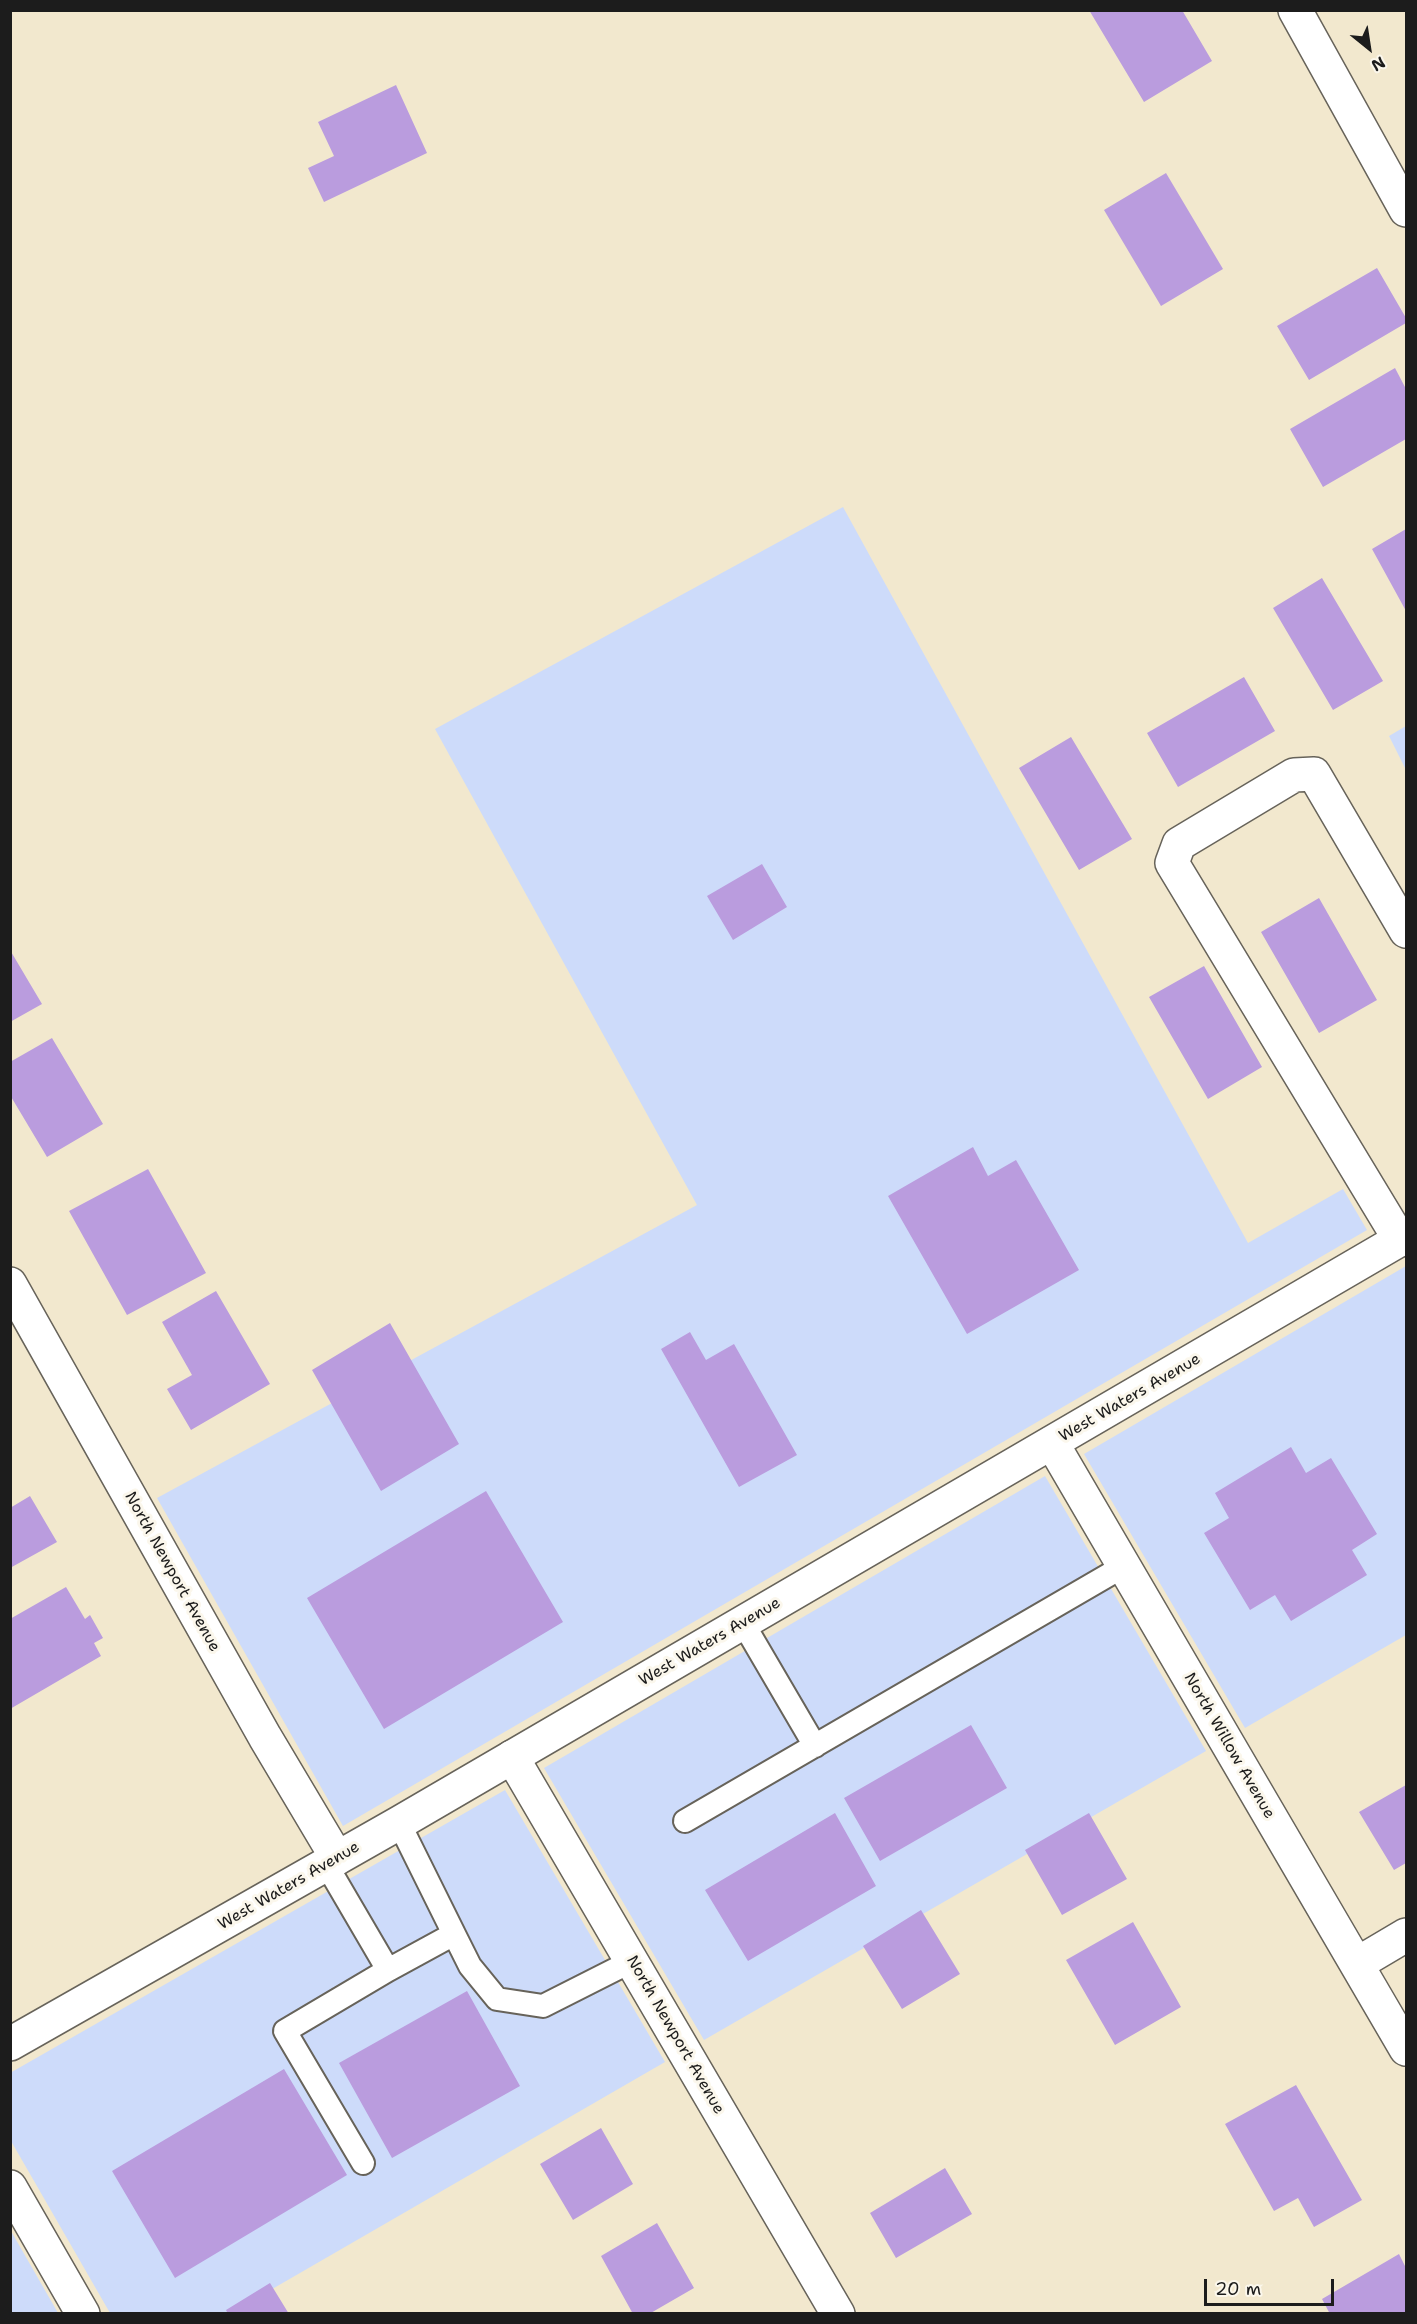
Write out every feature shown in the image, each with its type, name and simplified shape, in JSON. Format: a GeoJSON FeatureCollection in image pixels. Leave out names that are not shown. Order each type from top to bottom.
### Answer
{"type":"FeatureCollection","features":[{"type":"Feature","properties":{"kind":"street"},"geometry":{"type":"LineString","coordinates":[[1296,10],[1407,210]]}},
{"type":"Feature","properties":{"kind":"street"},"geometry":{"type":"LineString","coordinates":[[1403,1238],[1172,863],[1179,844],[1294,775],[1314,774],[1407,932]]}},
{"type":"Feature","properties":{"kind":"street","name":"West Waters Avenue"},"geometry":{"type":"LineString","coordinates":[[10,2044],[399,1823],[1403,1238]]}},
{"type":"Feature","properties":{"kind":"street","name":"North Newport Avenue"},"geometry":{"type":"LineString","coordinates":[[10,1284],[265,1737],[331,1861]]}},
{"type":"Feature","properties":{"kind":"street","name":"North Willow Avenue"},"geometry":{"type":"LineString","coordinates":[[1052,1443],[1407,2049]]}},
{"type":"Feature","properties":{"kind":"street","name":"North Newport Avenue"},"geometry":{"type":"LineString","coordinates":[[512,1757],[838,2313]]}},
{"type":"Feature","properties":{"kind":"street"},"geometry":{"type":"LineString","coordinates":[[1357,1964],[1407,1935]]}},
{"type":"Feature","properties":{"kind":"street"},"geometry":{"type":"LineString","coordinates":[[10,2187],[83,2313]]}},
{"type":"Feature","properties":{"kind":"lane"},"geometry":{"type":"LineString","coordinates":[[685,1821],[1124,1566]]}},
{"type":"Feature","properties":{"kind":"lane"},"geometry":{"type":"LineString","coordinates":[[742,1623],[815,1746]]}},
{"type":"Feature","properties":{"kind":"lane"},"geometry":{"type":"LineString","coordinates":[[399,1823],[470,1966],[497,1999],[543,2006],[632,1961]]}},
{"type":"Feature","properties":{"kind":"lane"},"geometry":{"type":"LineString","coordinates":[[331,1861],[388,1970]]}},
{"type":"Feature","properties":{"kind":"lane"},"geometry":{"type":"LineString","coordinates":[[363,2163],[285,2031],[454,1934]]}},
{"type":"Feature","properties":{"kind":"shaded area"},"geometry":{"type":"Polygon","coordinates":[[[843,507],[1248,1243],[1343,1189],[1367,1230],[343,1826],[157,1498],[697,1205],[435,729],[843,507]]]}},
{"type":"Feature","properties":{"kind":"shaded area"},"geometry":{"type":"Polygon","coordinates":[[[1406,726],[1406,770],[1389,736],[1406,726]]]}},
{"type":"Feature","properties":{"kind":"shaded area"},"geometry":{"type":"Polygon","coordinates":[[[1406,1266],[1406,1635],[1245,1728],[1084,1454],[1406,1266]]]}},
{"type":"Feature","properties":{"kind":"shaded area"},"geometry":{"type":"Polygon","coordinates":[[[1045,1476],[1206,1751],[704,2040],[544,1768],[1045,1476]]]}},
{"type":"Feature","properties":{"kind":"shaded area"},"geometry":{"type":"Polygon","coordinates":[[[505,1790],[665,2062],[229,2314],[110,2313],[11,2141],[10,2073],[505,1790]]]}},
{"type":"Feature","properties":{"kind":"shaded area"},"geometry":{"type":"Polygon","coordinates":[[[11,2231],[58,2313],[11,2313],[11,2231]]]}},
{"type":"Feature","properties":{"kind":"building"},"geometry":{"type":"Polygon","coordinates":[[[1089,10],[1182,10],[1212,61],[1144,102],[1089,10]]]}},
{"type":"Feature","properties":{"kind":"building"},"geometry":{"type":"Polygon","coordinates":[[[396,85],[427,153],[324,202],[308,168],[334,156],[318,122],[396,85]]]}},
{"type":"Feature","properties":{"kind":"building"},"geometry":{"type":"Polygon","coordinates":[[[1166,173],[1223,269],[1161,306],[1104,210],[1166,173]]]}},
{"type":"Feature","properties":{"kind":"building"},"geometry":{"type":"Polygon","coordinates":[[[1377,268],[1406,318],[1406,323],[1309,380],[1277,326],[1377,268]]]}},
{"type":"Feature","properties":{"kind":"building"},"geometry":{"type":"Polygon","coordinates":[[[1395,368],[1406,389],[1406,439],[1323,487],[1290,429],[1395,368]]]}},
{"type":"Feature","properties":{"kind":"building"},"geometry":{"type":"Polygon","coordinates":[[[1406,529],[1406,611],[1372,549],[1406,529]]]}},
{"type":"Feature","properties":{"kind":"building"},"geometry":{"type":"Polygon","coordinates":[[[1322,578],[1383,681],[1333,710],[1273,608],[1322,578]]]}},
{"type":"Feature","properties":{"kind":"building"},"geometry":{"type":"Polygon","coordinates":[[[1244,677],[1275,731],[1178,787],[1147,733],[1244,677]]]}},
{"type":"Feature","properties":{"kind":"building"},"geometry":{"type":"Polygon","coordinates":[[[1071,737],[1132,839],[1079,870],[1019,768],[1071,737]]]}},
{"type":"Feature","properties":{"kind":"building"},"geometry":{"type":"Polygon","coordinates":[[[762,864],[787,907],[733,940],[707,896],[762,864]]]}},
{"type":"Feature","properties":{"kind":"building"},"geometry":{"type":"Polygon","coordinates":[[[1319,898],[1377,1000],[1319,1033],[1261,932],[1319,898]]]}},
{"type":"Feature","properties":{"kind":"building"},"geometry":{"type":"Polygon","coordinates":[[[10,950],[42,1004],[10,1022],[10,950]]]}},
{"type":"Feature","properties":{"kind":"building"},"geometry":{"type":"Polygon","coordinates":[[[1204,966],[1262,1067],[1208,1099],[1149,997],[1204,966]]]}},
{"type":"Feature","properties":{"kind":"building"},"geometry":{"type":"Polygon","coordinates":[[[52,1038],[103,1124],[47,1157],[10,1095],[10,1062],[52,1038]]]}},
{"type":"Feature","properties":{"kind":"building"},"geometry":{"type":"Polygon","coordinates":[[[973,1147],[988,1176],[1016,1160],[1079,1270],[967,1334],[888,1196],[973,1147]]]}},
{"type":"Feature","properties":{"kind":"building"},"geometry":{"type":"Polygon","coordinates":[[[148,1169],[206,1273],[127,1315],[69,1211],[148,1169]]]}},
{"type":"Feature","properties":{"kind":"building"},"geometry":{"type":"Polygon","coordinates":[[[216,1291],[270,1384],[191,1430],[167,1389],[192,1375],[162,1322],[216,1291]]]}},
{"type":"Feature","properties":{"kind":"building"},"geometry":{"type":"Polygon","coordinates":[[[390,1323],[459,1444],[381,1491],[312,1370],[390,1323]]]}},
{"type":"Feature","properties":{"kind":"building"},"geometry":{"type":"Polygon","coordinates":[[[690,1332],[706,1360],[734,1344],[797,1455],[739,1487],[661,1349],[690,1332]]]}},
{"type":"Feature","properties":{"kind":"building"},"geometry":{"type":"Polygon","coordinates":[[[1291,1447],[1306,1473],[1331,1458],[1377,1534],[1352,1550],[1367,1575],[1291,1621],[1275,1595],[1250,1610],[1204,1533],[1229,1518],[1215,1493],[1291,1447]]]}},
{"type":"Feature","properties":{"kind":"building"},"geometry":{"type":"Polygon","coordinates":[[[486,1491],[563,1622],[384,1729],[307,1598],[486,1491]]]}},
{"type":"Feature","properties":{"kind":"building"},"geometry":{"type":"Polygon","coordinates":[[[30,1496],[57,1542],[10,1568],[10,1508],[30,1496]]]}},
{"type":"Feature","properties":{"kind":"building"},"geometry":{"type":"Polygon","coordinates":[[[66,1587],[85,1619],[90,1615],[103,1638],[94,1643],[101,1656],[10,1709],[10,1619],[66,1587]]]}},
{"type":"Feature","properties":{"kind":"building"},"geometry":{"type":"Polygon","coordinates":[[[971,1725],[1007,1788],[880,1861],[844,1798],[971,1725]]]}},
{"type":"Feature","properties":{"kind":"building"},"geometry":{"type":"Polygon","coordinates":[[[1406,1785],[1406,1863],[1394,1870],[1359,1812],[1406,1785]]]}},
{"type":"Feature","properties":{"kind":"building"},"geometry":{"type":"Polygon","coordinates":[[[835,1813],[876,1886],[748,1961],[705,1890],[835,1813]]]}},
{"type":"Feature","properties":{"kind":"building"},"geometry":{"type":"Polygon","coordinates":[[[1089,1813],[1127,1879],[1062,1915],[1025,1850],[1089,1813]]]}},
{"type":"Feature","properties":{"kind":"building"},"geometry":{"type":"Polygon","coordinates":[[[921,1910],[960,1974],[902,2009],[863,1946],[921,1910]]]}},
{"type":"Feature","properties":{"kind":"building"},"geometry":{"type":"Polygon","coordinates":[[[1133,1922],[1181,2007],[1115,2045],[1066,1960],[1133,1922]]]}},
{"type":"Feature","properties":{"kind":"building"},"geometry":{"type":"Polygon","coordinates":[[[467,1991],[520,2086],[392,2158],[339,2063],[467,1991]]]}},
{"type":"Feature","properties":{"kind":"building"},"geometry":{"type":"Polygon","coordinates":[[[284,2069],[347,2175],[175,2278],[112,2171],[284,2069]]]}},
{"type":"Feature","properties":{"kind":"building"},"geometry":{"type":"Polygon","coordinates":[[[1296,2085],[1362,2200],[1314,2227],[1298,2198],[1274,2211],[1225,2124],[1296,2085]]]}},
{"type":"Feature","properties":{"kind":"building"},"geometry":{"type":"Polygon","coordinates":[[[601,2128],[633,2184],[573,2220],[540,2164],[601,2128]]]}},
{"type":"Feature","properties":{"kind":"building"},"geometry":{"type":"Polygon","coordinates":[[[945,2168],[972,2214],[896,2258],[870,2213],[945,2168]]]}},
{"type":"Feature","properties":{"kind":"building"},"geometry":{"type":"Polygon","coordinates":[[[657,2223],[694,2288],[649,2314],[633,2314],[601,2256],[657,2223]]]}},
{"type":"Feature","properties":{"kind":"building"},"geometry":{"type":"Polygon","coordinates":[[[1399,2254],[1406,2268],[1406,2314],[1330,2314],[1322,2299],[1399,2254]]]}},
{"type":"Feature","properties":{"kind":"building"},"geometry":{"type":"Polygon","coordinates":[[[270,2283],[289,2314],[228,2314],[226,2310],[270,2283]]]}}]}
